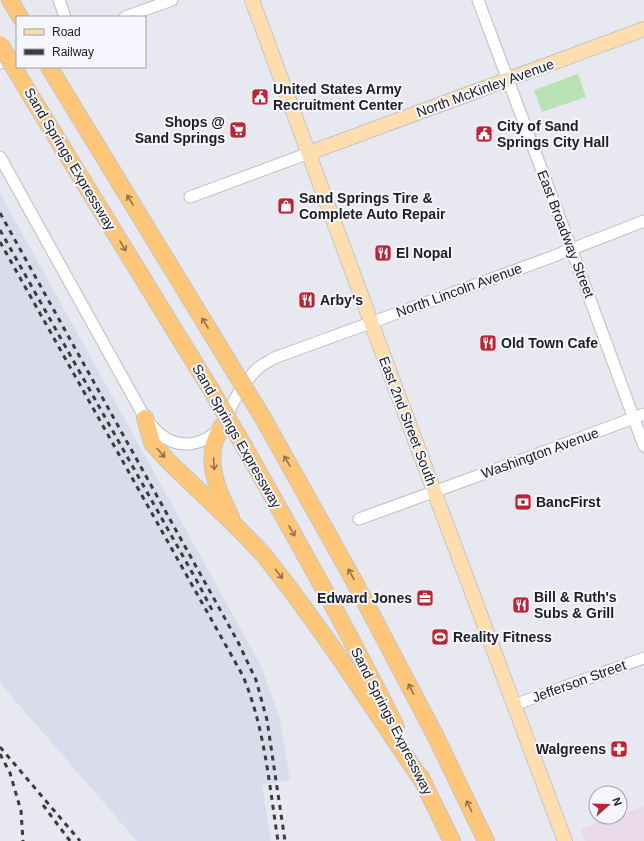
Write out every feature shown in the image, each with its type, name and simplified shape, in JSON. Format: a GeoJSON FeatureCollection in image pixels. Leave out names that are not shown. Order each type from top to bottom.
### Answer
{"type":"FeatureCollection","features":[{"type":"Feature","properties":{"kind":"highway","name":"Sand Springs Expressway"},"geometry":{"type":"LineString","coordinates":[[0,44],[210,388],[304,552],[359,654],[452,841]]}},
{"type":"Feature","properties":{"kind":"highway","name":"Sand Springs Expressway"},"geometry":{"type":"LineString","coordinates":[[50,68],[263,418],[368,606],[435,735],[486,841]]}},
{"type":"Feature","properties":{"kind":"highway"},"geometry":{"type":"LineString","coordinates":[[145,418],[152,443],[264,555],[303,606],[335,651],[424,785]]}},
{"type":"Feature","properties":{"kind":"highway"},"geometry":{"type":"LineString","coordinates":[[221,427],[214,444],[214,470],[222,497],[234,524]]}},
{"type":"Feature","properties":{"kind":"main road","name":"East 2nd Street South"},"geometry":{"type":"LineString","coordinates":[[252,0],[565,841]]}},
{"type":"Feature","properties":{"kind":"main road","name":"North McKinley Avenue"},"geometry":{"type":"LineString","coordinates":[[309,153],[644,29]]}},
{"type":"Feature","properties":{"kind":"street"},"geometry":{"type":"LineString","coordinates":[[59,0],[65,16]]}},
{"type":"Feature","properties":{"kind":"street"},"geometry":{"type":"LineString","coordinates":[[128,16],[172,0]]}},
{"type":"Feature","properties":{"kind":"street","name":"East Broadway Street"},"geometry":{"type":"LineString","coordinates":[[478,0],[572,249],[639,416],[644,446]]}},
{"type":"Feature","properties":{"kind":"street"},"geometry":{"type":"LineString","coordinates":[[0,63],[16,57]]}},
{"type":"Feature","properties":{"kind":"street","name":"North McKinley Avenue"},"geometry":{"type":"LineString","coordinates":[[190,197],[309,153]]}},
{"type":"Feature","properties":{"kind":"street"},"geometry":{"type":"LineString","coordinates":[[0,157],[145,418],[159,433],[173,442],[181,444],[200,442],[209,438],[221,427]]}},
{"type":"Feature","properties":{"kind":"street","name":"North Lincoln Avenue"},"geometry":{"type":"LineString","coordinates":[[221,427],[237,396],[260,366],[274,358],[572,249],[644,221]]}},
{"type":"Feature","properties":{"kind":"street","name":"Washington Avenue"},"geometry":{"type":"LineString","coordinates":[[359,518],[413,498],[435,492],[639,416]]}},
{"type":"Feature","properties":{"kind":"street","name":"Jefferson Street"},"geometry":{"type":"LineString","coordinates":[[514,705],[644,658]]}},
{"type":"Feature","properties":{"kind":"shaded area"},"geometry":{"type":"Polygon","coordinates":[[[0,193],[261,666],[280,719],[290,780],[262,785],[271,841],[137,841],[0,683],[0,193]]]}},
{"type":"Feature","properties":{"kind":"shaded area"},"geometry":{"type":"Polygon","coordinates":[[[644,806],[644,841],[585,841],[581,829],[592,825],[628,825],[628,812],[644,806]]]}},
{"type":"Feature","properties":{"kind":"green space"},"geometry":{"type":"Polygon","coordinates":[[[578,74],[586,97],[542,112],[534,90],[578,74]]]}},
{"type":"Feature","properties":{"kind":"railway"},"geometry":{"type":"LineString","coordinates":[[0,213],[238,642],[256,680],[267,720],[285,841]]}},
{"type":"Feature","properties":{"kind":"railway"},"geometry":{"type":"LineString","coordinates":[[0,230],[212,610]]}},
{"type":"Feature","properties":{"kind":"railway"},"geometry":{"type":"LineString","coordinates":[[0,242],[243,676],[261,736],[278,841]]}},
{"type":"Feature","properties":{"kind":"railway"},"geometry":{"type":"LineString","coordinates":[[0,747],[80,841]]}},
{"type":"Feature","properties":{"kind":"railway"},"geometry":{"type":"LineString","coordinates":[[0,754],[10,773],[21,811],[23,841]]}},
{"type":"Feature","properties":{"kind":"railway"},"geometry":{"type":"LineString","coordinates":[[43,805],[70,841]]}},
{"type":"Feature","properties":{"kind":"place","name":"United States Army Recruitment Center"},"geometry":{"type":"Point","coordinates":[260,97]}},
{"type":"Feature","properties":{"kind":"place","name":"Shops @ Sand Springs"},"geometry":{"type":"Point","coordinates":[238,130]}},
{"type":"Feature","properties":{"kind":"place","name":"City of Sand Springs City Hall"},"geometry":{"type":"Point","coordinates":[484,134]}},
{"type":"Feature","properties":{"kind":"place","name":"Sand Springs Tire & Complete Auto Repair"},"geometry":{"type":"Point","coordinates":[286,206]}},
{"type":"Feature","properties":{"kind":"place","name":"El Nopal"},"geometry":{"type":"Point","coordinates":[383,253]}},
{"type":"Feature","properties":{"kind":"place","name":"Arby's"},"geometry":{"type":"Point","coordinates":[307,300]}},
{"type":"Feature","properties":{"kind":"place","name":"Old Town Cafe"},"geometry":{"type":"Point","coordinates":[488,343]}},
{"type":"Feature","properties":{"kind":"place","name":"BancFirst"},"geometry":{"type":"Point","coordinates":[523,502]}},
{"type":"Feature","properties":{"kind":"place","name":"Edward Jones"},"geometry":{"type":"Point","coordinates":[425,598]}},
{"type":"Feature","properties":{"kind":"place","name":"Bill & Ruth's Subs & Grill"},"geometry":{"type":"Point","coordinates":[521,605]}},
{"type":"Feature","properties":{"kind":"place","name":"Reality Fitness"},"geometry":{"type":"Point","coordinates":[440,637]}},
{"type":"Feature","properties":{"kind":"place","name":"Walgreens"},"geometry":{"type":"Point","coordinates":[619,749]}}]}
